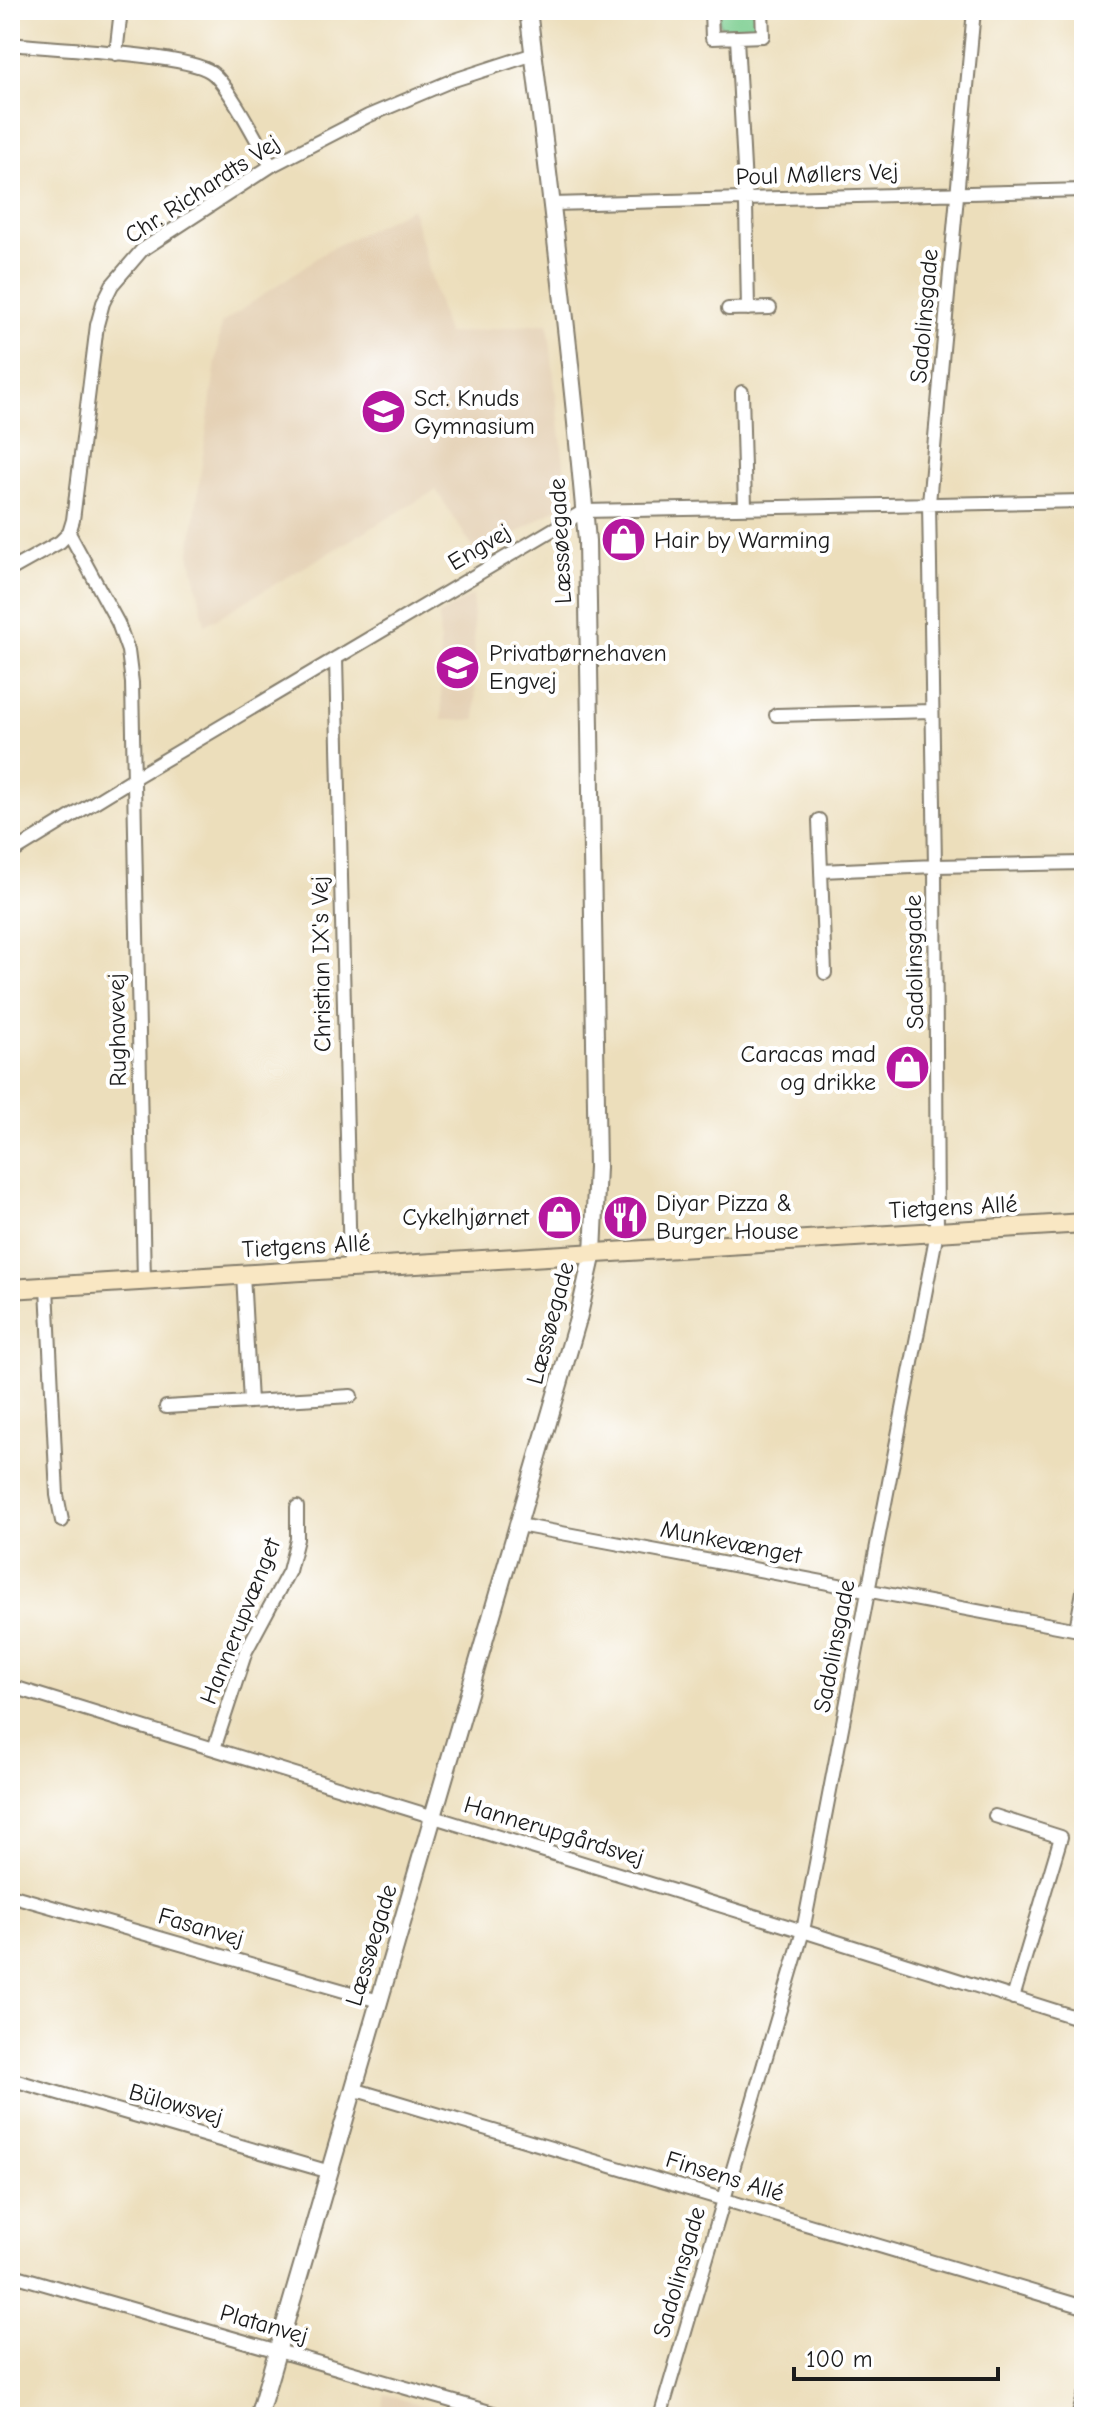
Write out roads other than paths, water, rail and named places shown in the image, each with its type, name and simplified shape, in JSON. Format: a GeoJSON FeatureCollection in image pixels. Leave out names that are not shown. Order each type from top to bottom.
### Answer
{"type":"FeatureCollection","features":[{"type":"Feature","properties":{"kind":"main road","name":"Tietgens Allé"},"geometry":{"type":"LineString","coordinates":[[10,1289],[1084,1223]]}},
{"type":"Feature","properties":{"kind":"street"},"geometry":{"type":"LineString","coordinates":[[116,54],[121,10]]}},
{"type":"Feature","properties":{"kind":"street","name":"Læssøegade"},"geometry":{"type":"LineString","coordinates":[[258,2417],[519,1525],[578,1319],[593,1253],[597,1167],[587,557],[552,204],[528,10]]}},
{"type":"Feature","properties":{"kind":"street"},"geometry":{"type":"LineString","coordinates":[[711,10],[712,38],[763,36],[762,10]]}},
{"type":"Feature","properties":{"kind":"street","name":"Sadolinsgade"},"geometry":{"type":"LineString","coordinates":[[660,2417],[803,1931],[937,1232],[929,503],[974,10]]}},
{"type":"Feature","properties":{"kind":"street"},"geometry":{"type":"LineString","coordinates":[[737,38],[748,309]]}},
{"type":"Feature","properties":{"kind":"street"},"geometry":{"type":"LineString","coordinates":[[10,44],[195,65],[211,72],[226,90],[271,166]]}},
{"type":"Feature","properties":{"kind":"street","name":"Chr. Richardts Vej"},"geometry":{"type":"LineString","coordinates":[[69,533],[97,325],[112,285],[142,250],[271,166],[368,116],[451,81],[534,54]]}},
{"type":"Feature","properties":{"kind":"street","name":"Poul Møllers Vej"},"geometry":{"type":"LineString","coordinates":[[552,204],[1084,190]]}},
{"type":"Feature","properties":{"kind":"street"},"geometry":{"type":"LineString","coordinates":[[728,309],[770,308]]}},
{"type":"Feature","properties":{"kind":"street"},"geometry":{"type":"LineString","coordinates":[[742,392],[745,508]]}},
{"type":"Feature","properties":{"kind":"street","name":"Engvej"},"geometry":{"type":"LineString","coordinates":[[10,854],[584,511],[1084,501]]}},
{"type":"Feature","properties":{"kind":"street"},"geometry":{"type":"LineString","coordinates":[[10,570],[60,542],[69,533]]}},
{"type":"Feature","properties":{"kind":"street","name":"Rughavevej"},"geometry":{"type":"LineString","coordinates":[[69,533],[118,623],[128,651],[132,683],[144,1281]]}},
{"type":"Feature","properties":{"kind":"street","name":"Christian IX's Vej"},"geometry":{"type":"LineString","coordinates":[[336,658],[350,1268]]}},
{"type":"Feature","properties":{"kind":"street"},"geometry":{"type":"LineString","coordinates":[[776,715],[932,711]]}},
{"type":"Feature","properties":{"kind":"street"},"geometry":{"type":"LineString","coordinates":[[819,820],[825,973]]}},
{"type":"Feature","properties":{"kind":"street"},"geometry":{"type":"LineString","coordinates":[[935,866],[1084,863]]}},
{"type":"Feature","properties":{"kind":"street","name":"Sadolinsgade"},"geometry":{"type":"LineString","coordinates":[[821,871],[935,866]]}},
{"type":"Feature","properties":{"kind":"street"},"geometry":{"type":"LineString","coordinates":[[243,1274],[250,1402]]}},
{"type":"Feature","properties":{"kind":"street"},"geometry":{"type":"LineString","coordinates":[[47,1287],[57,1495],[62,1521]]}},
{"type":"Feature","properties":{"kind":"street"},"geometry":{"type":"LineString","coordinates":[[166,1407],[351,1396]]}},
{"type":"Feature","properties":{"kind":"street","name":"Hannerupvænget"},"geometry":{"type":"LineString","coordinates":[[214,1749],[246,1651],[289,1571],[297,1539],[297,1507]]}},
{"type":"Feature","properties":{"kind":"street","name":"Munkevænget"},"geometry":{"type":"LineString","coordinates":[[519,1525],[1080,1630],[1084,1586]]}},
{"type":"Feature","properties":{"kind":"street","name":"Hannerupgårdsvej"},"geometry":{"type":"LineString","coordinates":[[10,1686],[1084,2020]]}},
{"type":"Feature","properties":{"kind":"street"},"geometry":{"type":"LineString","coordinates":[[995,1816],[1061,1837],[1013,1998]]}},
{"type":"Feature","properties":{"kind":"street","name":"Fasanvej"},"geometry":{"type":"LineString","coordinates":[[10,1895],[379,2001]]}},
{"type":"Feature","properties":{"kind":"street","name":"Bülowsvej"},"geometry":{"type":"LineString","coordinates":[[10,2079],[330,2172]]}},
{"type":"Feature","properties":{"kind":"street","name":"Finsens Allé"},"geometry":{"type":"LineString","coordinates":[[353,2089],[1084,2307]]}},
{"type":"Feature","properties":{"kind":"street","name":"Platanvej"},"geometry":{"type":"LineString","coordinates":[[10,2274],[507,2417]]}},
{"type":"Feature","properties":{"kind":"street"},"geometry":{"type":"LineString","coordinates":[[1078,2417],[1084,2397]]}},
{"type":"Feature","properties":{"kind":"place","name":"Sct. Knuds Gymnasium"},"geometry":{"type":"Point","coordinates":[383,412]}},
{"type":"Feature","properties":{"kind":"place","name":"Hair by Warming"},"geometry":{"type":"Point","coordinates":[623,540]}},
{"type":"Feature","properties":{"kind":"place","name":"Privatbørnehaven Engvej"},"geometry":{"type":"Point","coordinates":[458,667]}},
{"type":"Feature","properties":{"kind":"place","name":"Caracas mad og drikke"},"geometry":{"type":"Point","coordinates":[907,1068]}},
{"type":"Feature","properties":{"kind":"place","name":"Cykelhjørnet"},"geometry":{"type":"Point","coordinates":[560,1217]}},
{"type":"Feature","properties":{"kind":"place","name":"Diyar Pizza & Burger House"},"geometry":{"type":"Point","coordinates":[625,1217]}}]}
